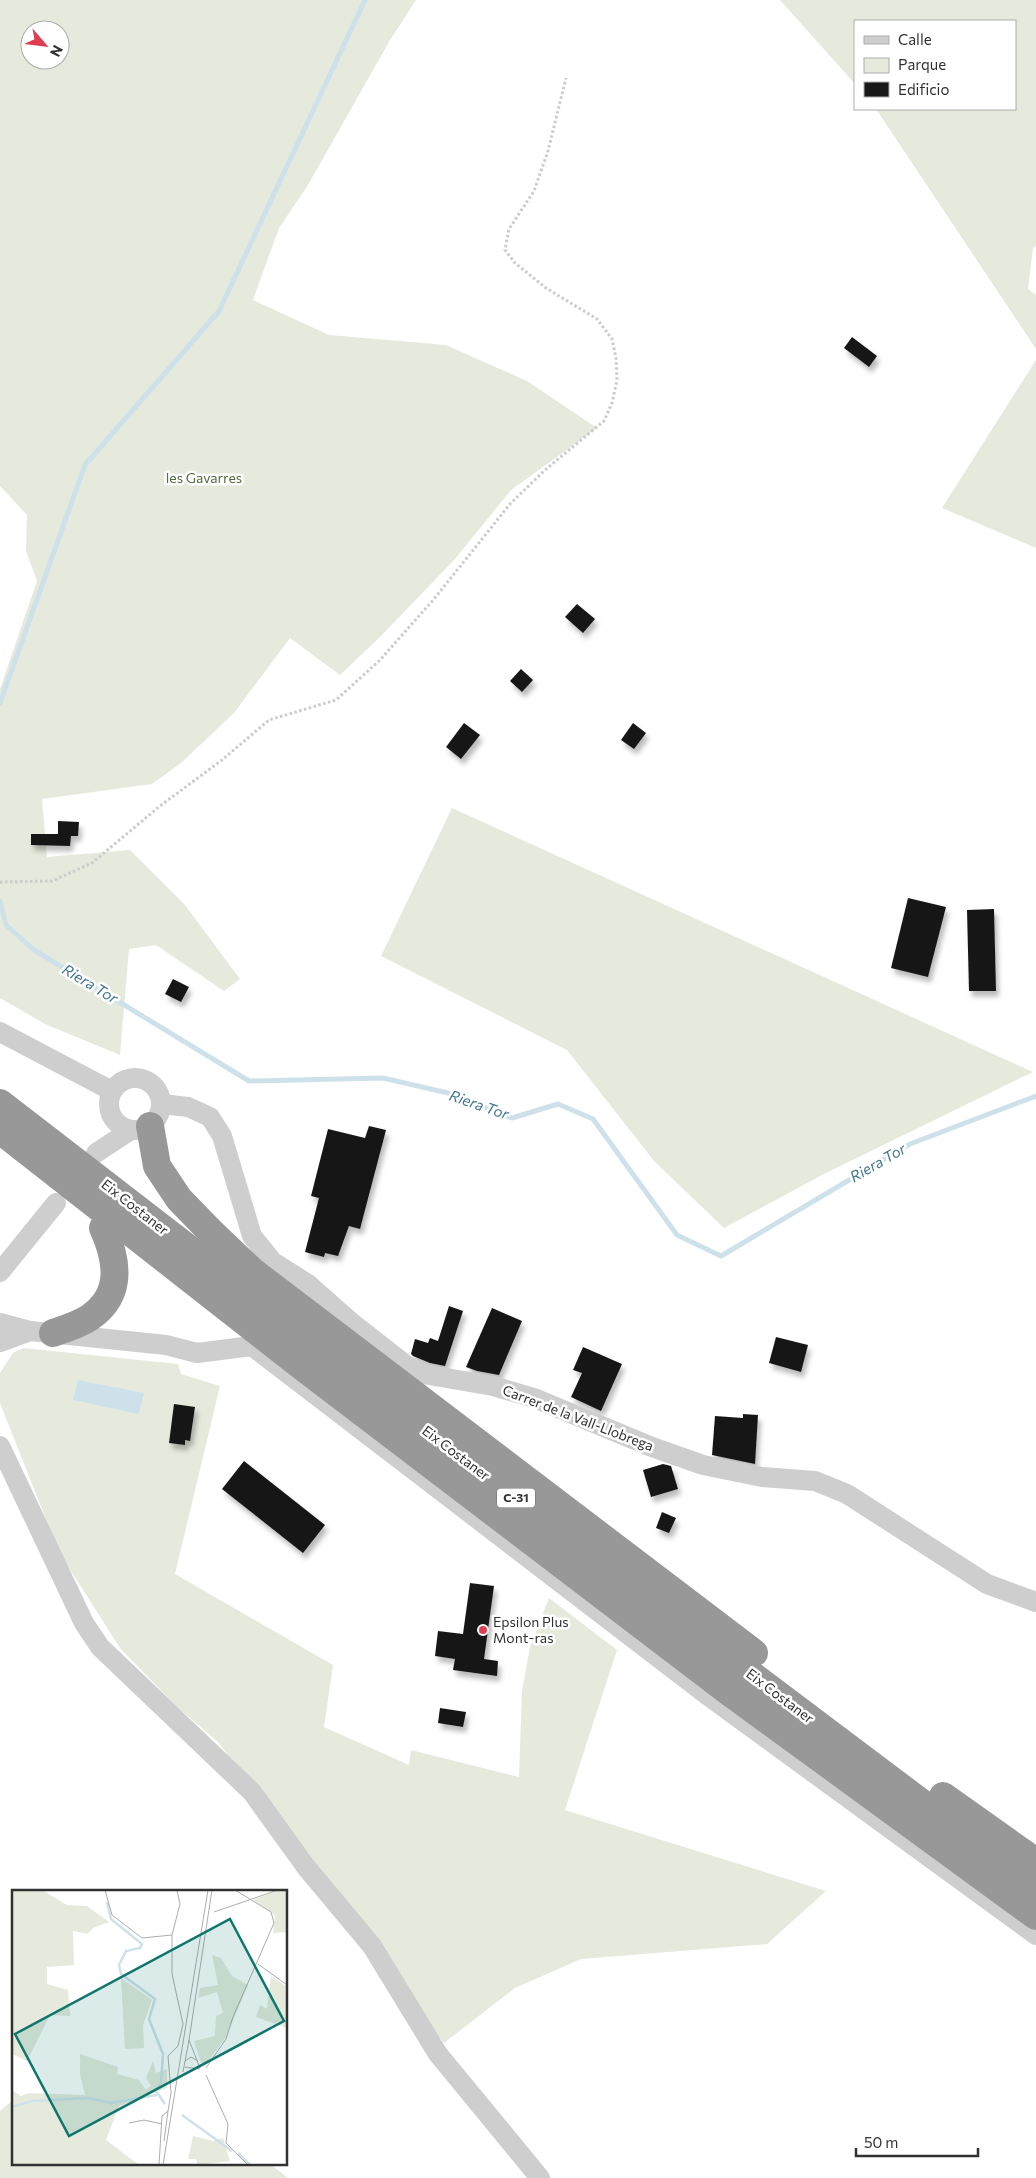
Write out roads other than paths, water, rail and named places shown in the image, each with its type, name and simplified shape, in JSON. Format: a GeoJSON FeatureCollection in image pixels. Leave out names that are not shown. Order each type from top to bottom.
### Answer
{"type":"FeatureCollection","features":[{"type":"Feature","properties":{"kind":"highway","name":"Eix Costaner"},"geometry":{"type":"LineString","coordinates":[[0,1103],[316,1347],[1036,1889]]}},
{"type":"Feature","properties":{"kind":"highway"},"geometry":{"type":"LineString","coordinates":[[148,1120],[157,1166],[179,1199],[252,1271],[742,1644],[849,1728],[1036,1862]]}},
{"type":"Feature","properties":{"kind":"highway","name":"C-31"},"geometry":{"type":"LineString","coordinates":[[0,1130],[296,1362],[705,1673],[1036,1916]]}},
{"type":"Feature","properties":{"kind":"highway"},"geometry":{"type":"LineString","coordinates":[[0,1145],[252,1346]]}},
{"type":"Feature","properties":{"kind":"highway"},"geometry":{"type":"LineString","coordinates":[[41,1332],[88,1319],[109,1296],[115,1267],[113,1248],[104,1228]]}},
{"type":"Feature","properties":{"kind":"street"},"geometry":{"type":"LineString","coordinates":[[0,1032],[112,1091]]}},
{"type":"Feature","properties":{"kind":"street"},"geometry":{"type":"LineString","coordinates":[[111,1114],[96,1153],[148,1120],[156,1087],[141,1078],[126,1078],[112,1091],[109,1105],[111,1114],[117,1122],[148,1120]]}},
{"type":"Feature","properties":{"kind":"street","name":"Carrer de la Vall-Llobrega"},"geometry":{"type":"LineString","coordinates":[[148,1120],[188,1107],[210,1117],[222,1136],[252,1236],[273,1262],[308,1284],[352,1323],[407,1366],[424,1374],[493,1386],[534,1398],[652,1447],[703,1465],[762,1477],[815,1481],[847,1494],[987,1584],[1036,1602]]}},
{"type":"Feature","properties":{"kind":"street"},"geometry":{"type":"LineString","coordinates":[[1,1270],[56,1203]]}},
{"type":"Feature","properties":{"kind":"street"},"geometry":{"type":"LineString","coordinates":[[0,1323],[41,1332],[166,1345],[197,1353],[252,1346],[711,1698],[1036,1936]]}},
{"type":"Feature","properties":{"kind":"street"},"geometry":{"type":"LineString","coordinates":[[0,1342],[41,1332]]}},
{"type":"Feature","properties":{"kind":"street"},"geometry":{"type":"LineString","coordinates":[[0,1446],[84,1623],[100,1647],[252,1792],[306,1867],[372,1946],[438,2054],[540,2178]]}},
{"type":"Feature","properties":{"kind":"water"},"geometry":{"type":"Polygon","coordinates":[[[78,1380],[144,1393],[139,1414],[73,1400],[78,1380]]]}},
{"type":"Feature","properties":{"kind":"waterway"},"geometry":{"type":"LineString","coordinates":[[0,703],[85,465],[219,311],[365,0]]}},
{"type":"Feature","properties":{"kind":"waterway","name":"Riera Tor"},"geometry":{"type":"LineString","coordinates":[[0,901],[6,925],[34,950],[249,1081],[383,1078],[448,1093],[512,1118],[558,1104],[593,1119],[677,1235],[721,1256],[910,1144],[1036,1096]]}},
{"type":"Feature","properties":{"kind":"place","name":"Epsilon Plus Mont-ras"},"geometry":{"type":"Point","coordinates":[483,1630]}},
{"type":"Feature","properties":{"kind":"park label","name":"les Gavarres"},"geometry":{"type":"Point","coordinates":[204,478]}}]}
